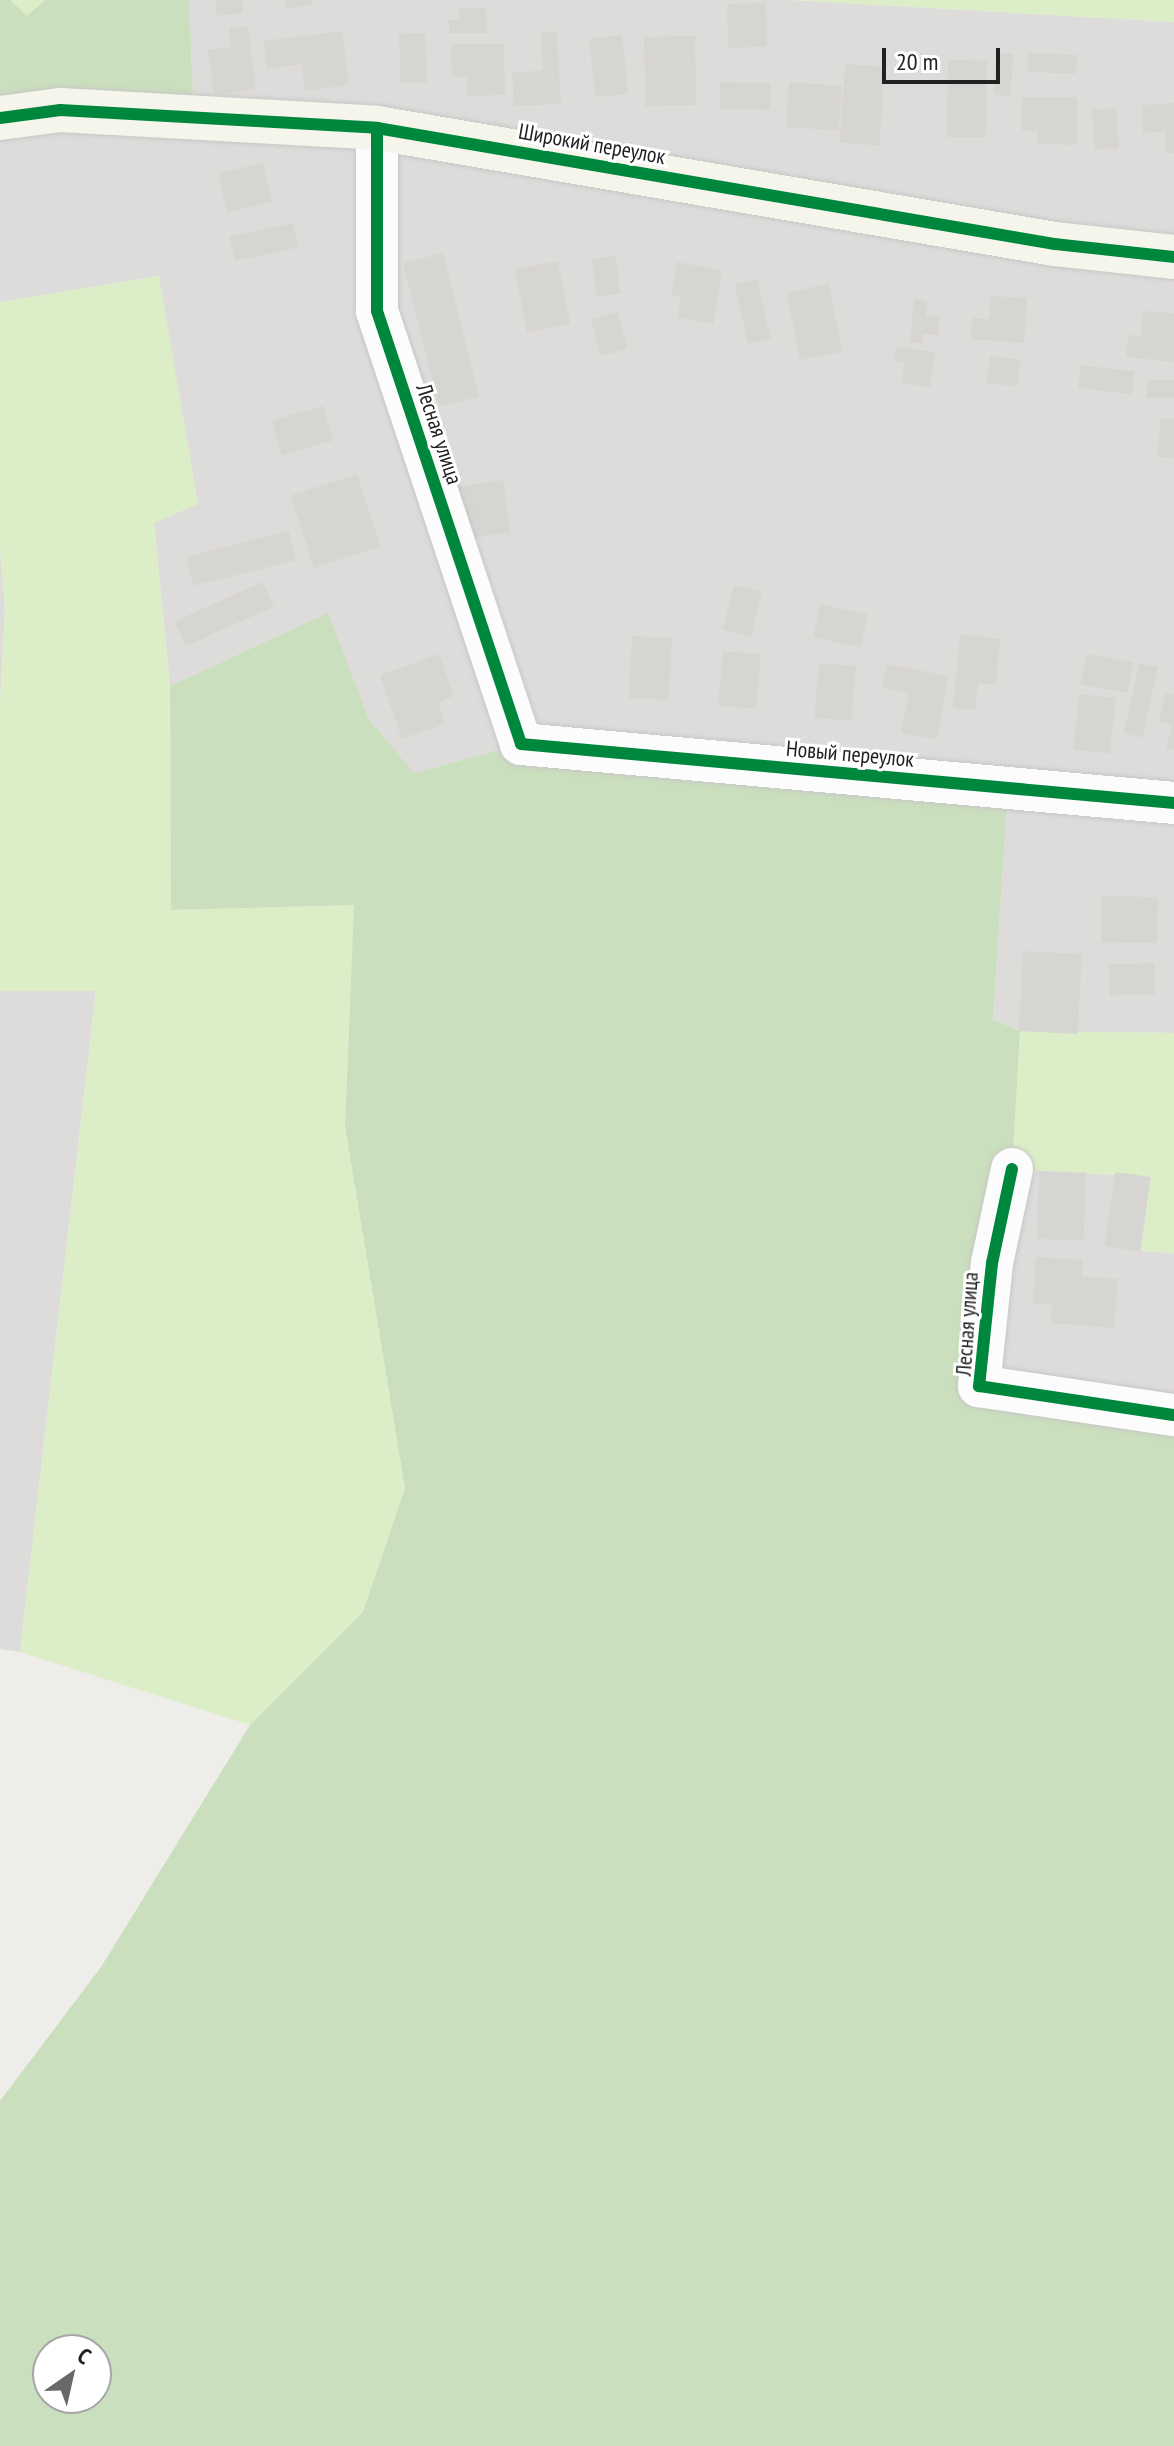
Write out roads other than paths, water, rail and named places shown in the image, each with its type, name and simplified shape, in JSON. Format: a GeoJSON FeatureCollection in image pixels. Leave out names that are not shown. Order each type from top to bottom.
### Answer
{"type":"FeatureCollection","features":[{"type":"Feature","properties":{"kind":"street","name":"Широкий переулок"},"geometry":{"type":"LineString","coordinates":[[0,118],[60,110],[377,128],[1055,244],[1174,257]]}},
{"type":"Feature","properties":{"kind":"street","name":"Лесная улица"},"geometry":{"type":"LineString","coordinates":[[377,128],[377,311],[521,744]]}},
{"type":"Feature","properties":{"kind":"street","name":"Новый переулок"},"geometry":{"type":"LineString","coordinates":[[521,744],[1174,803]]}},
{"type":"Feature","properties":{"kind":"street","name":"Лесная улица"},"geometry":{"type":"LineString","coordinates":[[1012,1169],[992,1263],[979,1386],[1174,1415]]}}]}
